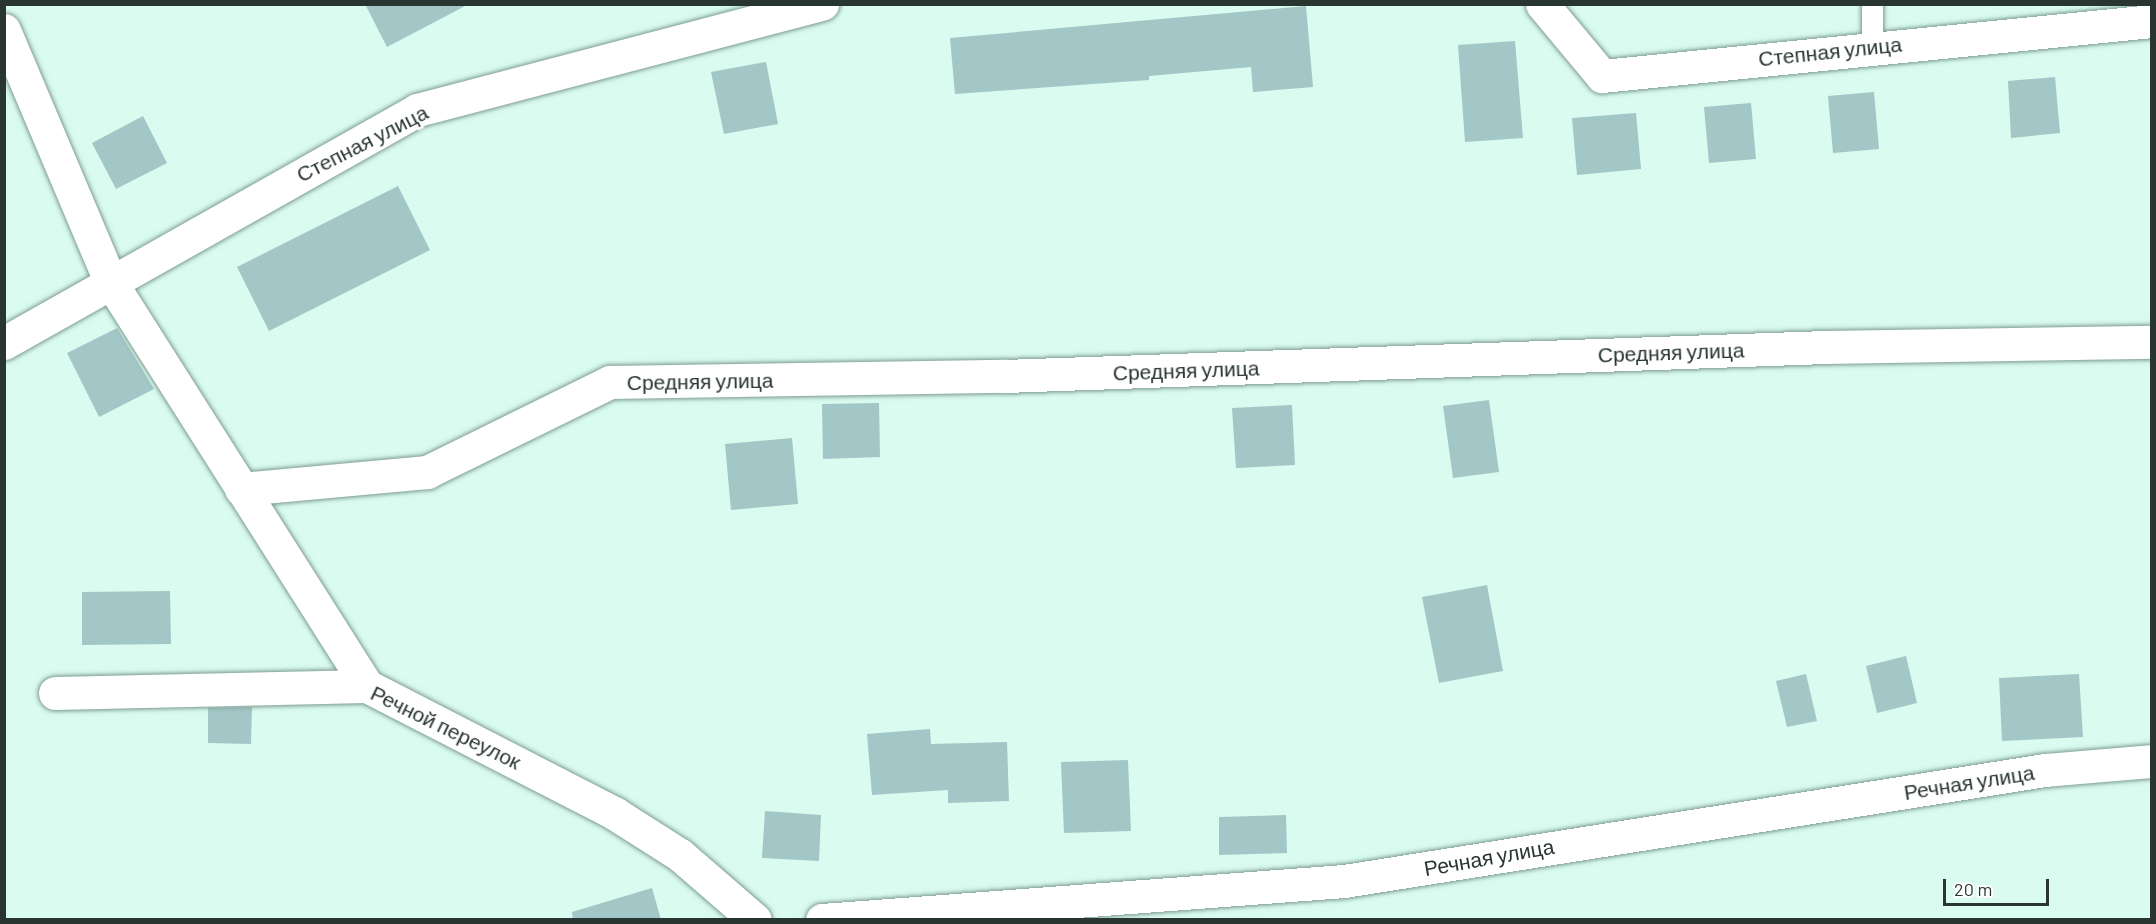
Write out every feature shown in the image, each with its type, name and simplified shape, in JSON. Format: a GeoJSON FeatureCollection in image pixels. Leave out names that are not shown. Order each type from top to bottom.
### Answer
{"type":"FeatureCollection","features":[{"type":"Feature","properties":{"kind":"street","name":"Степная улица"},"geometry":{"type":"LineString","coordinates":[[4,343],[110,281],[417,110],[742,14],[822,4]]}},
{"type":"Feature","properties":{"kind":"street","name":"Степная улица"},"geometry":{"type":"LineString","coordinates":[[1542,4],[1602,76],[1872,45],[2151,21]]}},
{"type":"Feature","properties":{"kind":"street"},"geometry":{"type":"LineString","coordinates":[[4,30],[110,281],[367,686]]}},
{"type":"Feature","properties":{"kind":"street","name":"Средняя улица"},"geometry":{"type":"LineString","coordinates":[[241,489],[427,472],[610,382],[1004,376],[1813,347],[2151,342]]}},
{"type":"Feature","properties":{"kind":"street","name":"Речной переулок"},"geometry":{"type":"LineString","coordinates":[[55,693],[367,686],[614,813],[680,855],[754,920]]}},
{"type":"Feature","properties":{"kind":"street","name":"Речная улица"},"geometry":{"type":"LineString","coordinates":[[822,920],[1344,881],[2045,770],[2151,761]]}},
{"type":"Feature","properties":{"kind":"lane"},"geometry":{"type":"LineString","coordinates":[[1872,4],[1872,45]]}},
{"type":"Feature","properties":{"kind":"building"},"geometry":{"type":"Polygon","coordinates":[[[365,4],[469,4],[387,47],[365,4]]]}},
{"type":"Feature","properties":{"kind":"building"},"geometry":{"type":"Polygon","coordinates":[[[1306,6],[1313,87],[1253,92],[1251,67],[1149,76],[1149,80],[955,94],[950,38],[1306,6]]]}},
{"type":"Feature","properties":{"kind":"building"},"geometry":{"type":"Polygon","coordinates":[[[1515,41],[1523,138],[1465,142],[1458,45],[1515,41]]]}},
{"type":"Feature","properties":{"kind":"building"},"geometry":{"type":"Polygon","coordinates":[[[766,62],[778,124],[724,134],[711,72],[766,62]]]}},
{"type":"Feature","properties":{"kind":"building"},"geometry":{"type":"Polygon","coordinates":[[[2055,77],[2060,133],[2011,138],[2008,81],[2055,77]]]}},
{"type":"Feature","properties":{"kind":"building"},"geometry":{"type":"Polygon","coordinates":[[[1874,92],[1879,149],[1833,153],[1828,96],[1874,92]]]}},
{"type":"Feature","properties":{"kind":"building"},"geometry":{"type":"Polygon","coordinates":[[[1751,103],[1756,159],[1709,163],[1704,107],[1751,103]]]}},
{"type":"Feature","properties":{"kind":"building"},"geometry":{"type":"Polygon","coordinates":[[[1636,113],[1641,169],[1577,175],[1572,118],[1636,113]]]}},
{"type":"Feature","properties":{"kind":"building"},"geometry":{"type":"Polygon","coordinates":[[[143,116],[167,163],[116,189],[92,143],[143,116]]]}},
{"type":"Feature","properties":{"kind":"building"},"geometry":{"type":"Polygon","coordinates":[[[398,186],[430,250],[269,331],[237,267],[398,186]]]}},
{"type":"Feature","properties":{"kind":"building"},"geometry":{"type":"Polygon","coordinates":[[[117,328],[154,389],[99,417],[67,353],[117,328]]]}},
{"type":"Feature","properties":{"kind":"building"},"geometry":{"type":"Polygon","coordinates":[[[1489,400],[1499,472],[1453,478],[1443,406],[1489,400]]]}},
{"type":"Feature","properties":{"kind":"building"},"geometry":{"type":"Polygon","coordinates":[[[879,403],[880,457],[823,459],[822,404],[879,403]]]}},
{"type":"Feature","properties":{"kind":"building"},"geometry":{"type":"Polygon","coordinates":[[[1292,405],[1295,465],[1236,468],[1232,408],[1292,405]]]}},
{"type":"Feature","properties":{"kind":"building"},"geometry":{"type":"Polygon","coordinates":[[[792,438],[798,504],[731,510],[725,444],[792,438]]]}},
{"type":"Feature","properties":{"kind":"building"},"geometry":{"type":"Polygon","coordinates":[[[1487,585],[1503,671],[1439,683],[1422,597],[1487,585]]]}},
{"type":"Feature","properties":{"kind":"building"},"geometry":{"type":"Polygon","coordinates":[[[170,591],[171,644],[82,645],[82,592],[170,591]]]}},
{"type":"Feature","properties":{"kind":"building"},"geometry":{"type":"Polygon","coordinates":[[[1906,656],[1917,703],[1877,713],[1866,666],[1906,656]]]}},
{"type":"Feature","properties":{"kind":"building"},"geometry":{"type":"Polygon","coordinates":[[[1806,674],[1817,721],[1787,727],[1776,681],[1806,674]]]}},
{"type":"Feature","properties":{"kind":"building"},"geometry":{"type":"Polygon","coordinates":[[[2079,674],[2083,737],[2002,741],[1999,678],[2079,674]]]}},
{"type":"Feature","properties":{"kind":"building"},"geometry":{"type":"Polygon","coordinates":[[[252,707],[251,744],[208,743],[208,708],[252,707]]]}},
{"type":"Feature","properties":{"kind":"building"},"geometry":{"type":"Polygon","coordinates":[[[930,729],[931,744],[1007,742],[1009,801],[948,803],[948,790],[872,795],[867,734],[930,729]]]}},
{"type":"Feature","properties":{"kind":"building"},"geometry":{"type":"Polygon","coordinates":[[[1128,760],[1131,831],[1064,833],[1061,762],[1128,760]]]}},
{"type":"Feature","properties":{"kind":"building"},"geometry":{"type":"Polygon","coordinates":[[[765,811],[821,815],[819,861],[762,858],[765,811]]]}},
{"type":"Feature","properties":{"kind":"building"},"geometry":{"type":"Polygon","coordinates":[[[1286,815],[1287,853],[1219,855],[1219,817],[1286,815]]]}},
{"type":"Feature","properties":{"kind":"building"},"geometry":{"type":"Polygon","coordinates":[[[652,888],[661,920],[573,920],[572,912],[652,888]]]}}]}
